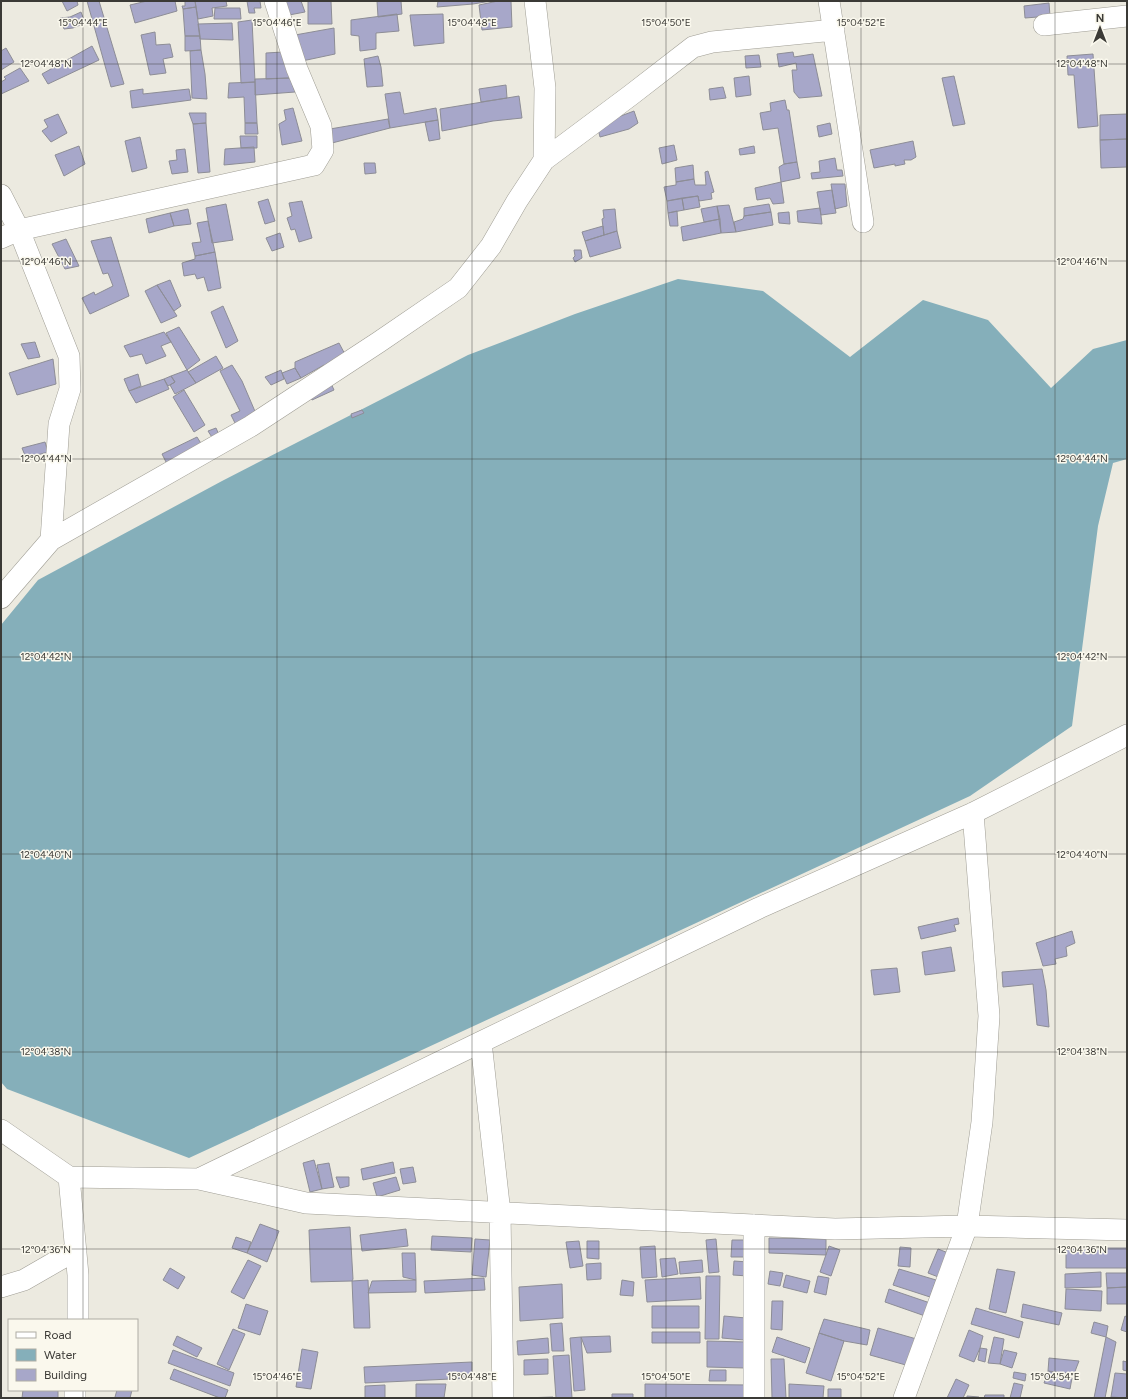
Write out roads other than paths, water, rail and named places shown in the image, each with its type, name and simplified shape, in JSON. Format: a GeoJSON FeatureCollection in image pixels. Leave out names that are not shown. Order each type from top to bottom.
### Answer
{"type":"FeatureCollection","features":[{"type":"Feature","properties":{"kind":"street"},"geometry":{"type":"LineString","coordinates":[[10,234],[314,165],[323,150],[321,126],[297,69],[274,1]]}},
{"type":"Feature","properties":{"kind":"street"},"geometry":{"type":"LineString","coordinates":[[535,1],[545,88],[544,160]]}},
{"type":"Feature","properties":{"kind":"street"},"geometry":{"type":"LineString","coordinates":[[830,1],[863,222]]}},
{"type":"Feature","properties":{"kind":"street"},"geometry":{"type":"LineString","coordinates":[[1044,25],[1127,16]]}},
{"type":"Feature","properties":{"kind":"street"},"geometry":{"type":"LineString","coordinates":[[1,598],[51,540],[251,426],[458,288],[491,246],[517,201],[544,160],[693,47],[712,42],[834,30]]}},
{"type":"Feature","properties":{"kind":"street"},"geometry":{"type":"LineString","coordinates":[[1,195],[10,234],[69,356],[70,389],[59,424],[51,540]]}},
{"type":"Feature","properties":{"kind":"street"},"geometry":{"type":"LineString","coordinates":[[200,1180],[759,908],[973,813],[1127,735]]}},
{"type":"Feature","properties":{"kind":"street"},"geometry":{"type":"LineString","coordinates":[[904,1398],[967,1226],[982,1122],[989,1016],[973,813]]}},
{"type":"Feature","properties":{"kind":"street"},"geometry":{"type":"LineString","coordinates":[[481,1042],[500,1212],[503,1398]]}},
{"type":"Feature","properties":{"kind":"street"},"geometry":{"type":"LineString","coordinates":[[1,1130],[69,1177],[200,1180],[306,1203],[835,1228],[967,1226],[1127,1230]]}},
{"type":"Feature","properties":{"kind":"street"},"geometry":{"type":"LineString","coordinates":[[69,1177],[78,1275],[78,1319]]}},
{"type":"Feature","properties":{"kind":"street"},"geometry":{"type":"LineString","coordinates":[[754,1225],[754,1398]]}},
{"type":"Feature","properties":{"kind":"street"},"geometry":{"type":"LineString","coordinates":[[1,1287],[24,1280],[76,1250]]}},
{"type":"Feature","properties":{"kind":"water"},"geometry":{"type":"Polygon","coordinates":[[[678,279],[763,291],[850,357],[923,300],[988,320],[1051,388],[1093,349],[1127,340],[1127,459],[1113,463],[1098,526],[1072,726],[970,796],[189,1158],[7,1089],[1,1082],[1,625],[38,580],[222,481],[468,355],[575,314],[678,279]]]}}]}
